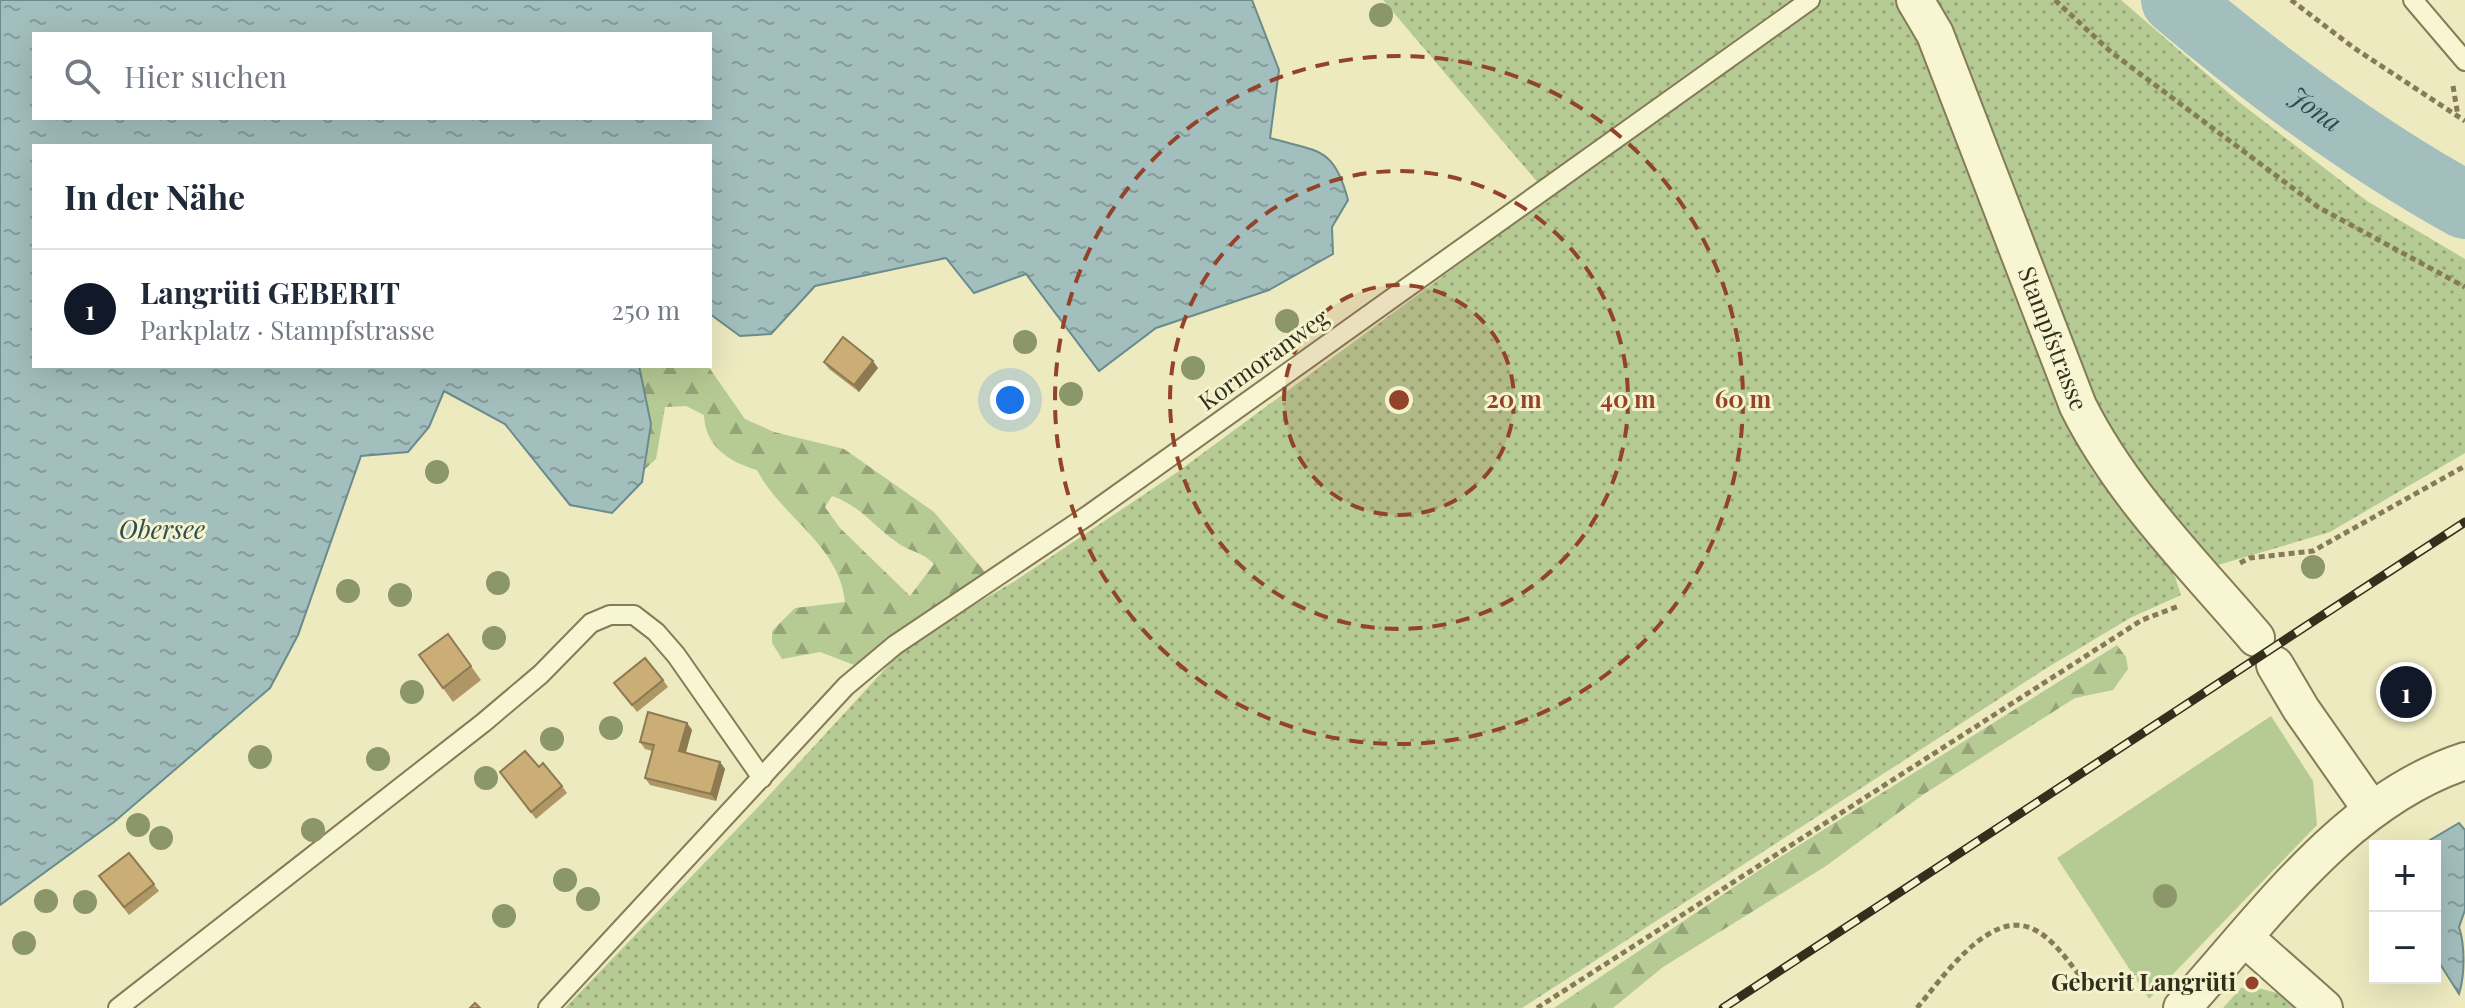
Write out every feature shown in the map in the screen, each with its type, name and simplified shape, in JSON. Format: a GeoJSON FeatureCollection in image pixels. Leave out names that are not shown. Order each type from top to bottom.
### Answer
{"type":"FeatureCollection","features":[{"type":"Feature","properties":{"kind":"street","name":"Stampfstrasse"},"geometry":{"type":"LineString","coordinates":[[1915,0],[1935,34],[2091,432],[2197,595],[2265,651],[2301,709],[2371,809]]}},
{"type":"Feature","properties":{"kind":"street"},"geometry":{"type":"LineString","coordinates":[[2182,1008],[2317,858],[2371,809],[2436,770],[2465,761]]}},
{"type":"Feature","properties":{"kind":"street"},"geometry":{"type":"LineString","coordinates":[[2245,938],[2324,1008]]}},
{"type":"Feature","properties":{"kind":"lane","name":"Kormoranweg"},"geometry":{"type":"LineString","coordinates":[[548,1008],[846,686],[895,645],[1100,507],[1810,0]]}},
{"type":"Feature","properties":{"kind":"lane"},"geometry":{"type":"LineString","coordinates":[[2413,0],[2465,61]]}},
{"type":"Feature","properties":{"kind":"lane"},"geometry":{"type":"LineString","coordinates":[[118,1008],[483,723],[541,674],[591,623],[610,615],[634,615],[656,632],[703,692],[762,778]]}},
{"type":"Feature","properties":{"kind":"path"},"geometry":{"type":"LineString","coordinates":[[2055,0],[2111,52],[2318,207],[2465,287]]}},
{"type":"Feature","properties":{"kind":"path"},"geometry":{"type":"LineString","coordinates":[[2291,0],[2354,48],[2465,121]]}},
{"type":"Feature","properties":{"kind":"path"},"geometry":{"type":"LineString","coordinates":[[1537,1008],[2142,620],[2197,595],[2237,565],[2258,558],[2313,551],[2327,545],[2465,466]]}},
{"type":"Feature","properties":{"kind":"path"},"geometry":{"type":"LineString","coordinates":[[2256,569],[2258,558]]}},
{"type":"Feature","properties":{"kind":"path"},"geometry":{"type":"LineString","coordinates":[[1917,1008],[1974,944],[1993,931],[2012,925],[2032,928],[2051,942],[2085,982]]}},
{"type":"Feature","properties":{"kind":"green space"},"geometry":{"type":"Polygon","coordinates":[[[1383,0],[1897,0],[1917,37],[1943,102],[2064,422],[2093,472],[2173,571],[2181,595],[2130,618],[2045,669],[1522,1008],[565,1008],[762,803],[895,658],[934,628],[1015,581],[1176,473],[1550,197],[1383,0]]]}},
{"type":"Feature","properties":{"kind":"green space"},"geometry":{"type":"Polygon","coordinates":[[[1935,0],[2121,0],[2239,102],[2367,201],[2465,259],[2465,453],[2330,532],[2218,565],[2150,492],[2116,443],[2084,380],[1958,42],[1935,0]]]}},
{"type":"Feature","properties":{"kind":"green space"},"geometry":{"type":"Polygon","coordinates":[[[639,368],[709,368],[745,419],[774,432],[844,449],[934,512],[986,573],[854,665],[820,652],[782,659],[772,643],[772,631],[795,608],[845,602],[841,582],[821,547],[780,503],[757,470],[720,451],[709,436],[704,415],[686,406],[665,407],[656,459],[644,470],[651,424],[639,368]],[[832,496],[825,507],[840,528],[910,596],[934,564],[900,545],[858,510],[832,496]]]}},
{"type":"Feature","properties":{"kind":"green space"},"geometry":{"type":"Polygon","coordinates":[[[2117,645],[2126,657],[2128,669],[2113,690],[2075,698],[1924,794],[1826,866],[1663,967],[1613,1008],[1554,1008],[1758,871],[2117,645]]]}},
{"type":"Feature","properties":{"kind":"green space"},"geometry":{"type":"Polygon","coordinates":[[[2271,716],[2313,781],[2317,825],[2149,999],[2057,858],[2271,716]]]}},
{"type":"Feature","properties":{"kind":"green space"},"geometry":{"type":"Polygon","coordinates":[[[2250,986],[2281,994],[2297,1008],[2223,1008],[2241,988],[2250,986]]]}},
{"type":"Feature","properties":{"kind":"water","name":"Obersee"},"geometry":{"type":"Polygon","coordinates":[[[0,0],[1252,0],[1279,70],[1270,138],[1322,154],[1330,160],[1343,182],[1348,200],[1332,227],[1333,254],[1269,290],[1156,328],[1099,371],[1026,274],[974,293],[946,258],[815,286],[771,334],[740,336],[712,315],[712,144],[32,144],[32,368],[639,368],[651,424],[642,482],[612,513],[570,505],[505,424],[444,391],[429,427],[408,452],[361,456],[298,635],[270,688],[114,822],[0,905],[0,0]]]}},
{"type":"Feature","properties":{"kind":"water"},"geometry":{"type":"Polygon","coordinates":[[[2459,823],[2465,830],[2465,910],[2459,927],[2464,960],[2459,994],[2441,966],[2441,840],[2430,840],[2459,823]]]}},
{"type":"Feature","properties":{"kind":"building"},"geometry":{"type":"Polygon","coordinates":[[[843,337],[873,361],[854,385],[824,362],[843,337]]]}},
{"type":"Feature","properties":{"kind":"building"},"geometry":{"type":"Polygon","coordinates":[[[448,634],[471,666],[443,688],[419,655],[448,634]]]}},
{"type":"Feature","properties":{"kind":"building"},"geometry":{"type":"Polygon","coordinates":[[[645,658],[663,680],[632,705],[614,683],[645,658]]]}},
{"type":"Feature","properties":{"kind":"building"},"geometry":{"type":"Polygon","coordinates":[[[648,712],[687,723],[679,751],[720,762],[711,794],[645,778],[654,745],[640,742],[648,712]]]}},
{"type":"Feature","properties":{"kind":"building"},"geometry":{"type":"Polygon","coordinates":[[[525,751],[539,767],[543,763],[562,786],[531,812],[500,772],[525,751]]]}},
{"type":"Feature","properties":{"kind":"building"},"geometry":{"type":"Polygon","coordinates":[[[129,853],[154,884],[124,907],[99,876],[129,853]]]}},
{"type":"Feature","properties":{"kind":"waterway","name":"Jona"},"geometry":{"type":"LineString","coordinates":[[2175,0],[2315,110],[2389,160],[2465,205]]}},
{"type":"Feature","properties":{"kind":"railway"},"geometry":{"type":"LineString","coordinates":[[1723,1008],[2465,522]]}},
{"type":"Feature","properties":{"kind":"place","name":"Langrüti GEBERIT"},"geometry":{"type":"Point","coordinates":[2406,692]}},
{"type":"Feature","properties":{"kind":"place","name":"Geberit Langrüti"},"geometry":{"type":"Point","coordinates":[2252,983]}}]}
